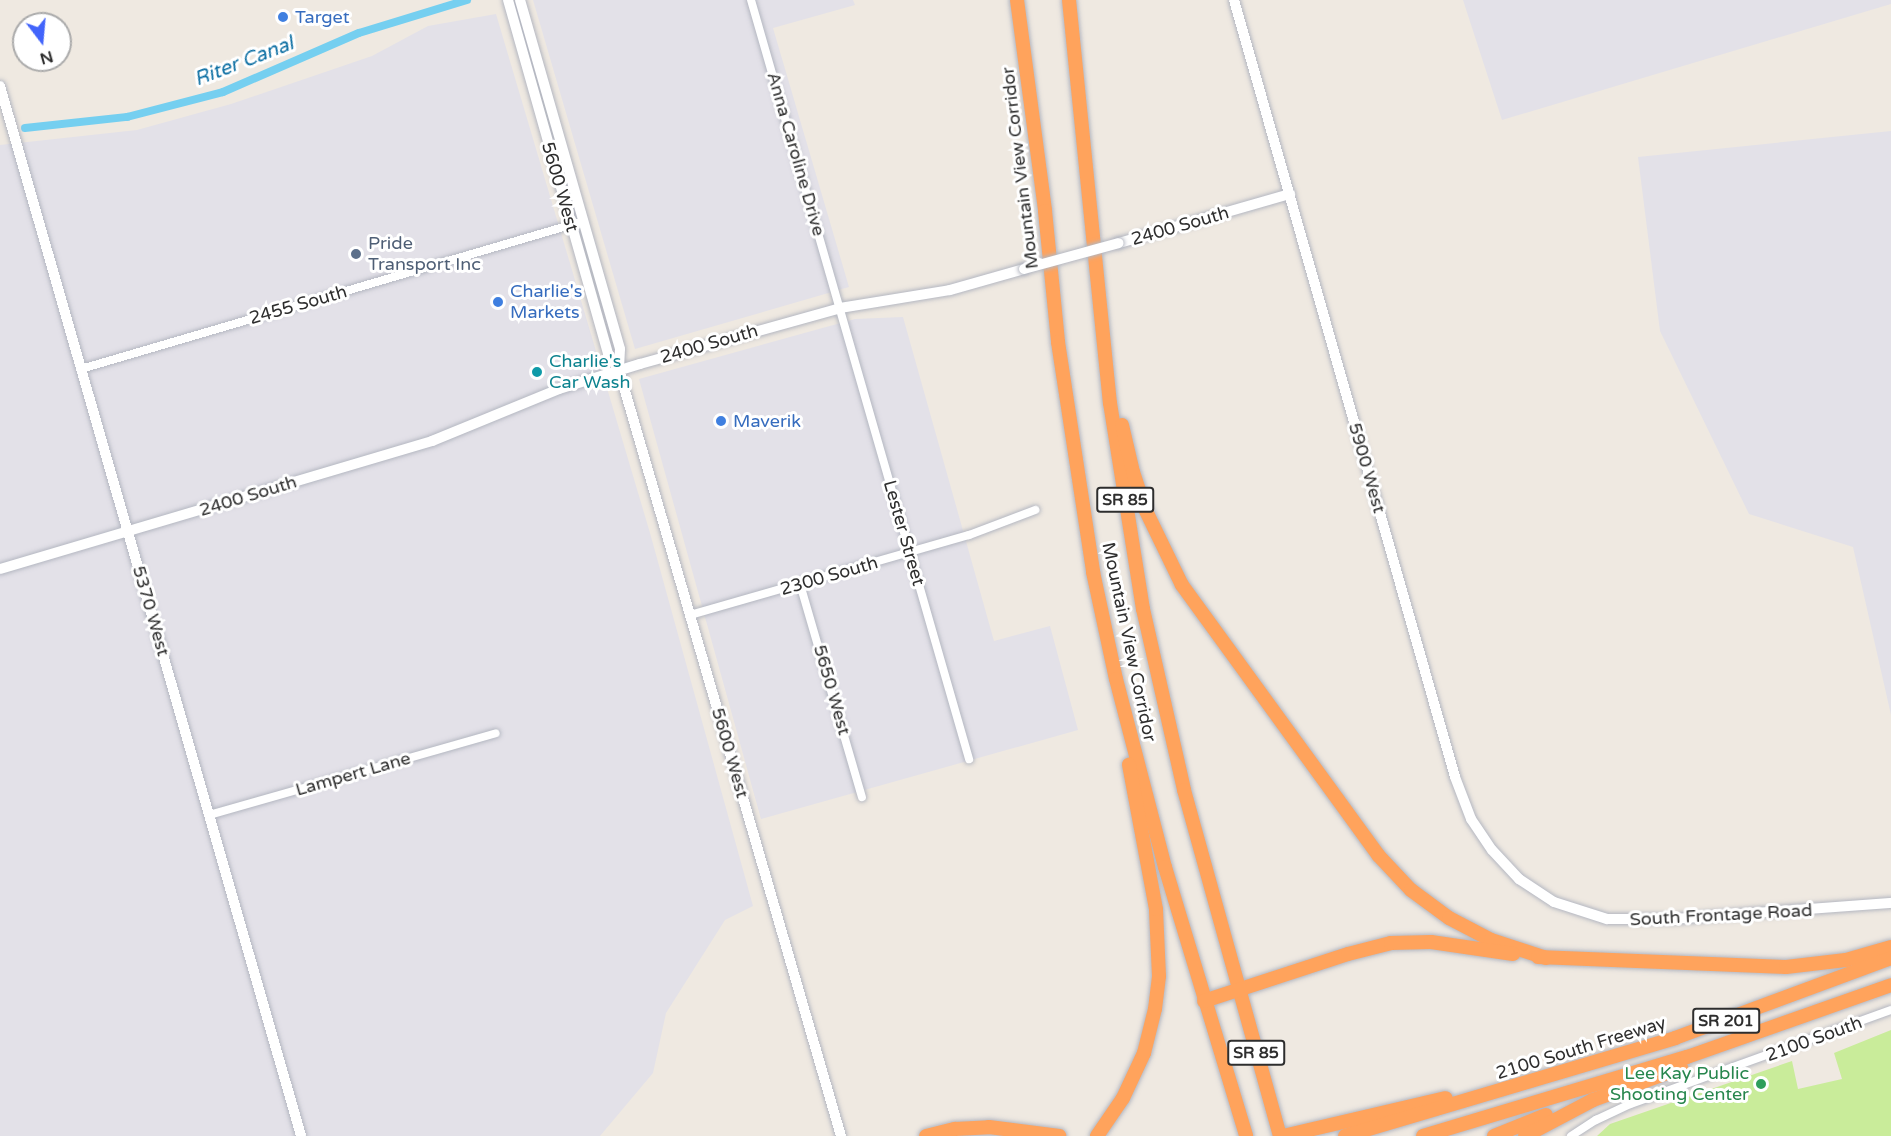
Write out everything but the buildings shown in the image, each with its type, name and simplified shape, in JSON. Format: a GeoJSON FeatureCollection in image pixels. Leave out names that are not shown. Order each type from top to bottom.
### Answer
{"type":"FeatureCollection","features":[{"type":"Feature","properties":{"kind":"highway","name":"Mountain View Corridor"},"geometry":{"type":"LineString","coordinates":[[1017,0],[1045,211],[1058,342],[1093,572],[1141,777],[1204,1001],[1244,1129]]}},
{"type":"Feature","properties":{"kind":"highway","name":"Mountain View Corridor"},"geometry":{"type":"LineString","coordinates":[[1070,0],[1110,403],[1143,609],[1184,790],[1238,990],[1282,1136]]}},
{"type":"Feature","properties":{"kind":"highway"},"geometry":{"type":"LineString","coordinates":[[1102,312],[1123,430],[1139,492],[1163,549],[1199,610],[1378,855],[1400,879],[1436,910],[1462,926],[1507,946],[1546,958]]}},
{"type":"Feature","properties":{"kind":"highway"},"geometry":{"type":"LineString","coordinates":[[1093,572],[1099,616],[1156,909],[1160,950],[1155,1009],[1144,1053],[1123,1098],[1097,1136]]}},
{"type":"Feature","properties":{"kind":"highway"},"geometry":{"type":"LineString","coordinates":[[1204,1001],[1348,954],[1391,943],[1431,942],[1546,958],[1786,967],[1846,960],[1891,947]]}},
{"type":"Feature","properties":{"kind":"highway","name":"2100 South Freeway"},"geometry":{"type":"LineString","coordinates":[[1346,1136],[1557,1074],[1767,1007],[1891,958]]}},
{"type":"Feature","properties":{"kind":"highway","name":"SR 201"},"geometry":{"type":"LineString","coordinates":[[1423,1136],[1612,1081],[1853,1000],[1891,985]]}},
{"type":"Feature","properties":{"kind":"highway"},"geometry":{"type":"LineString","coordinates":[[1494,1136],[1794,1029],[1824,1017],[1853,1000]]}},
{"type":"Feature","properties":{"kind":"highway"},"geometry":{"type":"LineString","coordinates":[[1282,1136],[1502,1084],[1557,1074]]}},
{"type":"Feature","properties":{"kind":"highway"},"geometry":{"type":"LineString","coordinates":[[1525,1136],[1576,1107],[1611,1093]]}},
{"type":"Feature","properties":{"kind":"highway"},"geometry":{"type":"LineString","coordinates":[[926,1136],[955,1129],[989,1127],[1059,1136]]}},
{"type":"Feature","properties":{"kind":"street","name":"5600 West"},"geometry":{"type":"LineString","coordinates":[[508,0],[608,354],[619,370],[841,1136]]}},
{"type":"Feature","properties":{"kind":"street","name":"5600 West"},"geometry":{"type":"LineString","coordinates":[[520,0],[620,349],[619,370]]}},
{"type":"Feature","properties":{"kind":"street","name":"Anna Caroline Drive"},"geometry":{"type":"LineString","coordinates":[[751,0],[840,308]]}},
{"type":"Feature","properties":{"kind":"street","name":"5900 West"},"geometry":{"type":"LineString","coordinates":[[1234,0],[1465,806],[1481,835],[1505,865],[1519,879],[1554,902]]}},
{"type":"Feature","properties":{"kind":"street","name":"5370 West"},"geometry":{"type":"LineString","coordinates":[[0,86],[301,1136]]}},
{"type":"Feature","properties":{"kind":"street","name":"2400 South"},"geometry":{"type":"LineString","coordinates":[[0,569],[432,441],[544,395],[619,370],[840,308],[950,290],[1290,194]]}},
{"type":"Feature","properties":{"kind":"street","name":"2455 South"},"geometry":{"type":"LineString","coordinates":[[81,369],[584,221]]}},
{"type":"Feature","properties":{"kind":"street","name":"Lester Street"},"geometry":{"type":"LineString","coordinates":[[840,308],[969,759]]}},
{"type":"Feature","properties":{"kind":"street","name":"2300 South"},"geometry":{"type":"LineString","coordinates":[[690,615],[910,553],[993,527],[1035,510]]}},
{"type":"Feature","properties":{"kind":"street","name":"5650 West"},"geometry":{"type":"LineString","coordinates":[[800,584],[862,797]]}},
{"type":"Feature","properties":{"kind":"street","name":"Lampert Lane"},"geometry":{"type":"LineString","coordinates":[[209,815],[496,733]]}},
{"type":"Feature","properties":{"kind":"street","name":"South Frontage Road"},"geometry":{"type":"LineString","coordinates":[[1554,902],[1597,917],[1628,921],[1891,903]]}},
{"type":"Feature","properties":{"kind":"street","name":"2100 South"},"geometry":{"type":"LineString","coordinates":[[1571,1136],[1596,1120],[1631,1104],[1891,1010]]}},
{"type":"Feature","properties":{"kind":"shaded area"},"geometry":{"type":"Polygon","coordinates":[[[533,0],[853,0],[855,5],[773,28],[849,287],[635,349],[533,0]]]}},
{"type":"Feature","properties":{"kind":"shaded area"},"geometry":{"type":"Polygon","coordinates":[[[1463,0],[1891,0],[1891,4],[1502,120],[1463,0]]]}},
{"type":"Feature","properties":{"kind":"shaded area"},"geometry":{"type":"Polygon","coordinates":[[[496,14],[650,533],[753,906],[725,920],[666,1013],[653,1073],[600,1136],[0,1136],[0,145],[137,130],[231,104],[372,56],[428,26],[496,14]]]}},
{"type":"Feature","properties":{"kind":"shaded area"},"geometry":{"type":"Polygon","coordinates":[[[1891,131],[1891,715],[1853,547],[1749,514],[1660,331],[1638,157],[1891,131]]]}},
{"type":"Feature","properties":{"kind":"shaded area"},"geometry":{"type":"Polygon","coordinates":[[[903,317],[994,641],[1050,626],[1078,730],[761,819],[639,379],[855,319],[903,317]]]}},
{"type":"Feature","properties":{"kind":"green space","name":"Lee Kay Public Shooting Center"},"geometry":{"type":"Polygon","coordinates":[[[1891,1030],[1891,1136],[1597,1136],[1610,1124],[1792,1061],[1798,1089],[1842,1079],[1834,1053],[1891,1030]]]}},
{"type":"Feature","properties":{"kind":"waterway","name":"Riter Canal"},"geometry":{"type":"LineString","coordinates":[[25,128],[127,117],[223,92],[359,33],[467,0]]}},
{"type":"Feature","properties":{"kind":"place","name":"Target"},"geometry":{"type":"Point","coordinates":[283,17]}},
{"type":"Feature","properties":{"kind":"place","name":"Pride Transport Inc"},"geometry":{"type":"Point","coordinates":[356,254]}},
{"type":"Feature","properties":{"kind":"place","name":"Charlie's Markets"},"geometry":{"type":"Point","coordinates":[498,302]}},
{"type":"Feature","properties":{"kind":"place","name":"Charlie's Car Wash"},"geometry":{"type":"Point","coordinates":[537,372]}},
{"type":"Feature","properties":{"kind":"place","name":"Maverik"},"geometry":{"type":"Point","coordinates":[721,421]}},
{"type":"Feature","properties":{"kind":"place","name":"Lee Kay Public Shooting Center"},"geometry":{"type":"Point","coordinates":[1761,1084]}}]}
